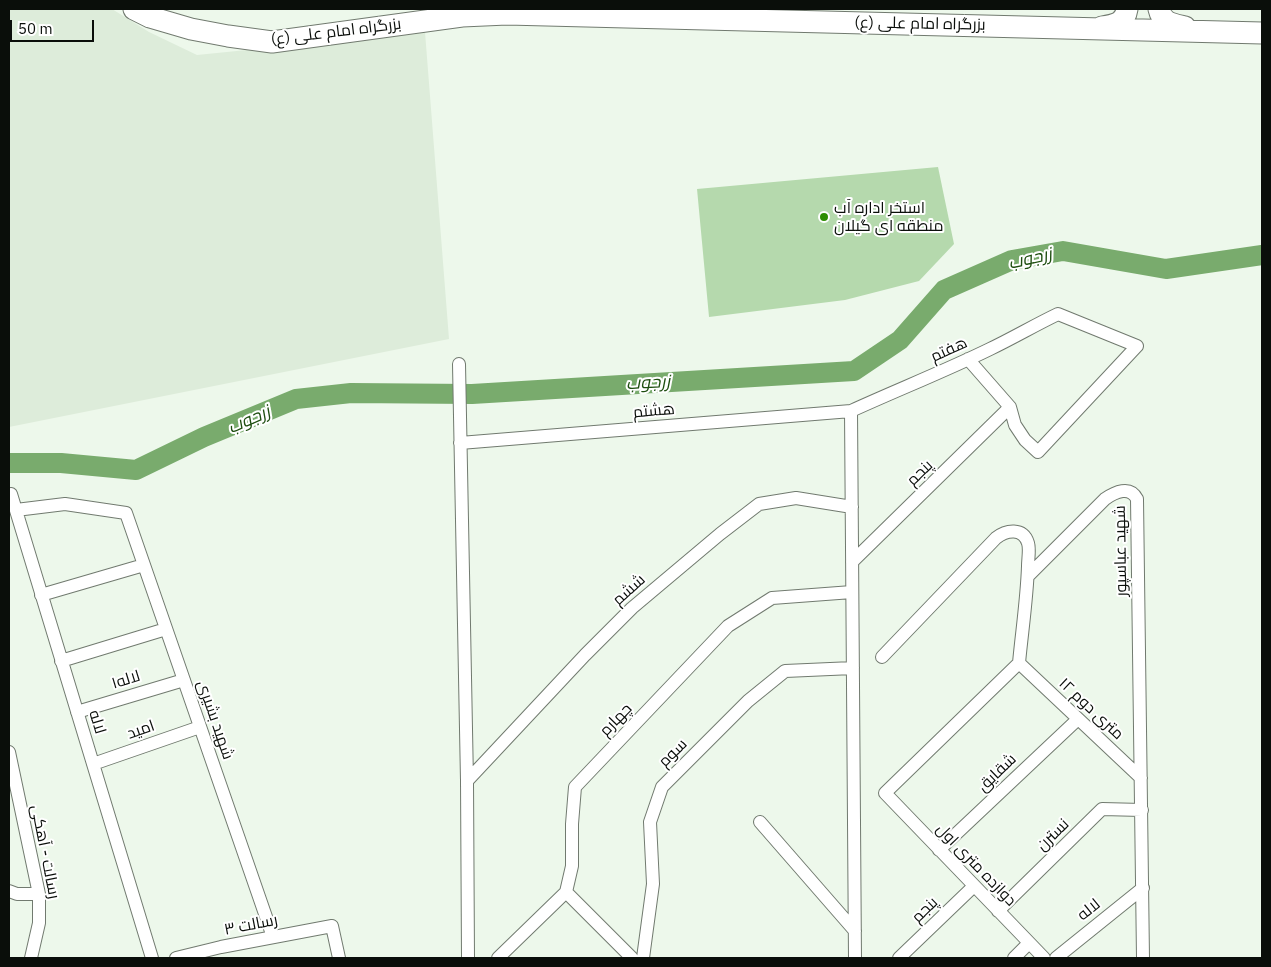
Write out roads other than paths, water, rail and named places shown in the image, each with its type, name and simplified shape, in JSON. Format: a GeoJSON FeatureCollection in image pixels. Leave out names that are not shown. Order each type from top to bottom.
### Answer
{"type":"FeatureCollection","features":[{"type":"Feature","properties":{"kind":"highway","name":"بزرگراه امام علی (ع)"},"geometry":{"type":"LineString","coordinates":[[134,9],[150,17],[191,29],[272,42],[462,16],[507,14],[1262,33]]}},
{"type":"Feature","properties":{"kind":"highway"},"geometry":{"type":"LineString","coordinates":[[1080,28],[1116,25],[1124,18],[1127,9]]}},
{"type":"Feature","properties":{"kind":"highway"},"geometry":{"type":"LineString","coordinates":[[1159,9],[1162,18],[1170,24],[1205,32]]}},
{"type":"Feature","properties":{"kind":"street","name":"هفتم"},"geometry":{"type":"LineString","coordinates":[[851,411],[990,349],[1058,314],[1137,346],[1038,452],[1025,440],[1015,425],[1010,407]]}},
{"type":"Feature","properties":{"kind":"street"},"geometry":{"type":"LineString","coordinates":[[968,359],[1010,407]]}},
{"type":"Feature","properties":{"kind":"street"},"geometry":{"type":"LineString","coordinates":[[459,364],[467,781],[468,958]]}},
{"type":"Feature","properties":{"kind":"street","name":"پنجم"},"geometry":{"type":"LineString","coordinates":[[852,562],[1010,407]]}},
{"type":"Feature","properties":{"kind":"street"},"geometry":{"type":"LineString","coordinates":[[851,411],[855,958]]}},
{"type":"Feature","properties":{"kind":"street","name":"هشتم"},"geometry":{"type":"LineString","coordinates":[[459,439],[851,411]]}},
{"type":"Feature","properties":{"kind":"street","name":"شهید عباسپور"},"geometry":{"type":"LineString","coordinates":[[1028,576],[1105,499],[1115,492],[1122,490],[1135,494],[1138,499],[1143,958]]}},
{"type":"Feature","properties":{"kind":"street","name":"لاله"},"geometry":{"type":"LineString","coordinates":[[11,494],[152,958]]}},
{"type":"Feature","properties":{"kind":"street","name":"ششم"},"geometry":{"type":"LineString","coordinates":[[467,781],[585,654],[632,608],[759,504],[796,498],[852,507]]}},
{"type":"Feature","properties":{"kind":"street","name":"شهید بشیری"},"geometry":{"type":"LineString","coordinates":[[16,510],[65,504],[126,513],[273,937]]}},
{"type":"Feature","properties":{"kind":"street"},"geometry":{"type":"LineString","coordinates":[[882,657],[1003,532],[1012,530],[1026,538],[1029,545],[1028,576],[1019,663]]}},
{"type":"Feature","properties":{"kind":"street"},"geometry":{"type":"LineString","coordinates":[[41,595],[144,564]]}},
{"type":"Feature","properties":{"kind":"street","name":"چهارم"},"geometry":{"type":"LineString","coordinates":[[566,892],[572,866],[572,824],[575,787],[674,682],[728,626],[772,598],[852,592]]}},
{"type":"Feature","properties":{"kind":"street"},"geometry":{"type":"LineString","coordinates":[[61,660],[166,629]]}},
{"type":"Feature","properties":{"kind":"street","name":"۱۲ متری دوم"},"geometry":{"type":"LineString","coordinates":[[1019,663],[1141,778]]}},
{"type":"Feature","properties":{"kind":"street","name":"دوازده متری اول"},"geometry":{"type":"LineString","coordinates":[[1019,663],[885,794],[1044,958]]}},
{"type":"Feature","properties":{"kind":"street","name":"سوم"},"geometry":{"type":"LineString","coordinates":[[643,958],[654,884],[650,822],[662,787],[748,701],[785,671],[853,668]]}},
{"type":"Feature","properties":{"kind":"street","name":"لاله۱"},"geometry":{"type":"LineString","coordinates":[[77,712],[184,680]]}},
{"type":"Feature","properties":{"kind":"street","name":"شقایق"},"geometry":{"type":"LineString","coordinates":[[939,850],[1078,719]]}},
{"type":"Feature","properties":{"kind":"street","name":"امید"},"geometry":{"type":"LineString","coordinates":[[93,764],[200,727]]}},
{"type":"Feature","properties":{"kind":"street","name":"رسالت - آهکی"},"geometry":{"type":"LineString","coordinates":[[9,752],[39,894],[40,923],[31,958]]}},
{"type":"Feature","properties":{"kind":"street","name":"نسترن"},"geometry":{"type":"LineString","coordinates":[[998,911],[1102,809],[1142,810]]}},
{"type":"Feature","properties":{"kind":"street"},"geometry":{"type":"LineString","coordinates":[[760,822],[855,931]]}},
{"type":"Feature","properties":{"kind":"street","name":"پنجم"},"geometry":{"type":"LineString","coordinates":[[899,958],[974,886]]}},
{"type":"Feature","properties":{"kind":"street","name":"لاله"},"geometry":{"type":"LineString","coordinates":[[1056,958],[1143,888]]}},
{"type":"Feature","properties":{"kind":"street"},"geometry":{"type":"LineString","coordinates":[[9,891],[17,894],[39,894]]}},
{"type":"Feature","properties":{"kind":"street"},"geometry":{"type":"LineString","coordinates":[[498,958],[566,892],[632,958]]}},
{"type":"Feature","properties":{"kind":"street","name":"رسالت ۳"},"geometry":{"type":"LineString","coordinates":[[176,958],[221,947],[332,926],[339,958]]}},
{"type":"Feature","properties":{"kind":"street"},"geometry":{"type":"LineString","coordinates":[[1014,958],[1029,943]]}},
{"type":"Feature","properties":{"kind":"waterway","name":"زرجوب"},"geometry":{"type":"LineString","coordinates":[[9,463],[61,463],[136,470],[204,437],[296,399],[351,393],[472,394],[854,371],[900,340],[944,290],[1012,260],[1063,251],[1166,269],[1262,255]]}},
{"type":"Feature","properties":{"kind":"place","name":"استخر اداره آب منطقه ای گیلان"},"geometry":{"type":"Point","coordinates":[824,217]}}]}
